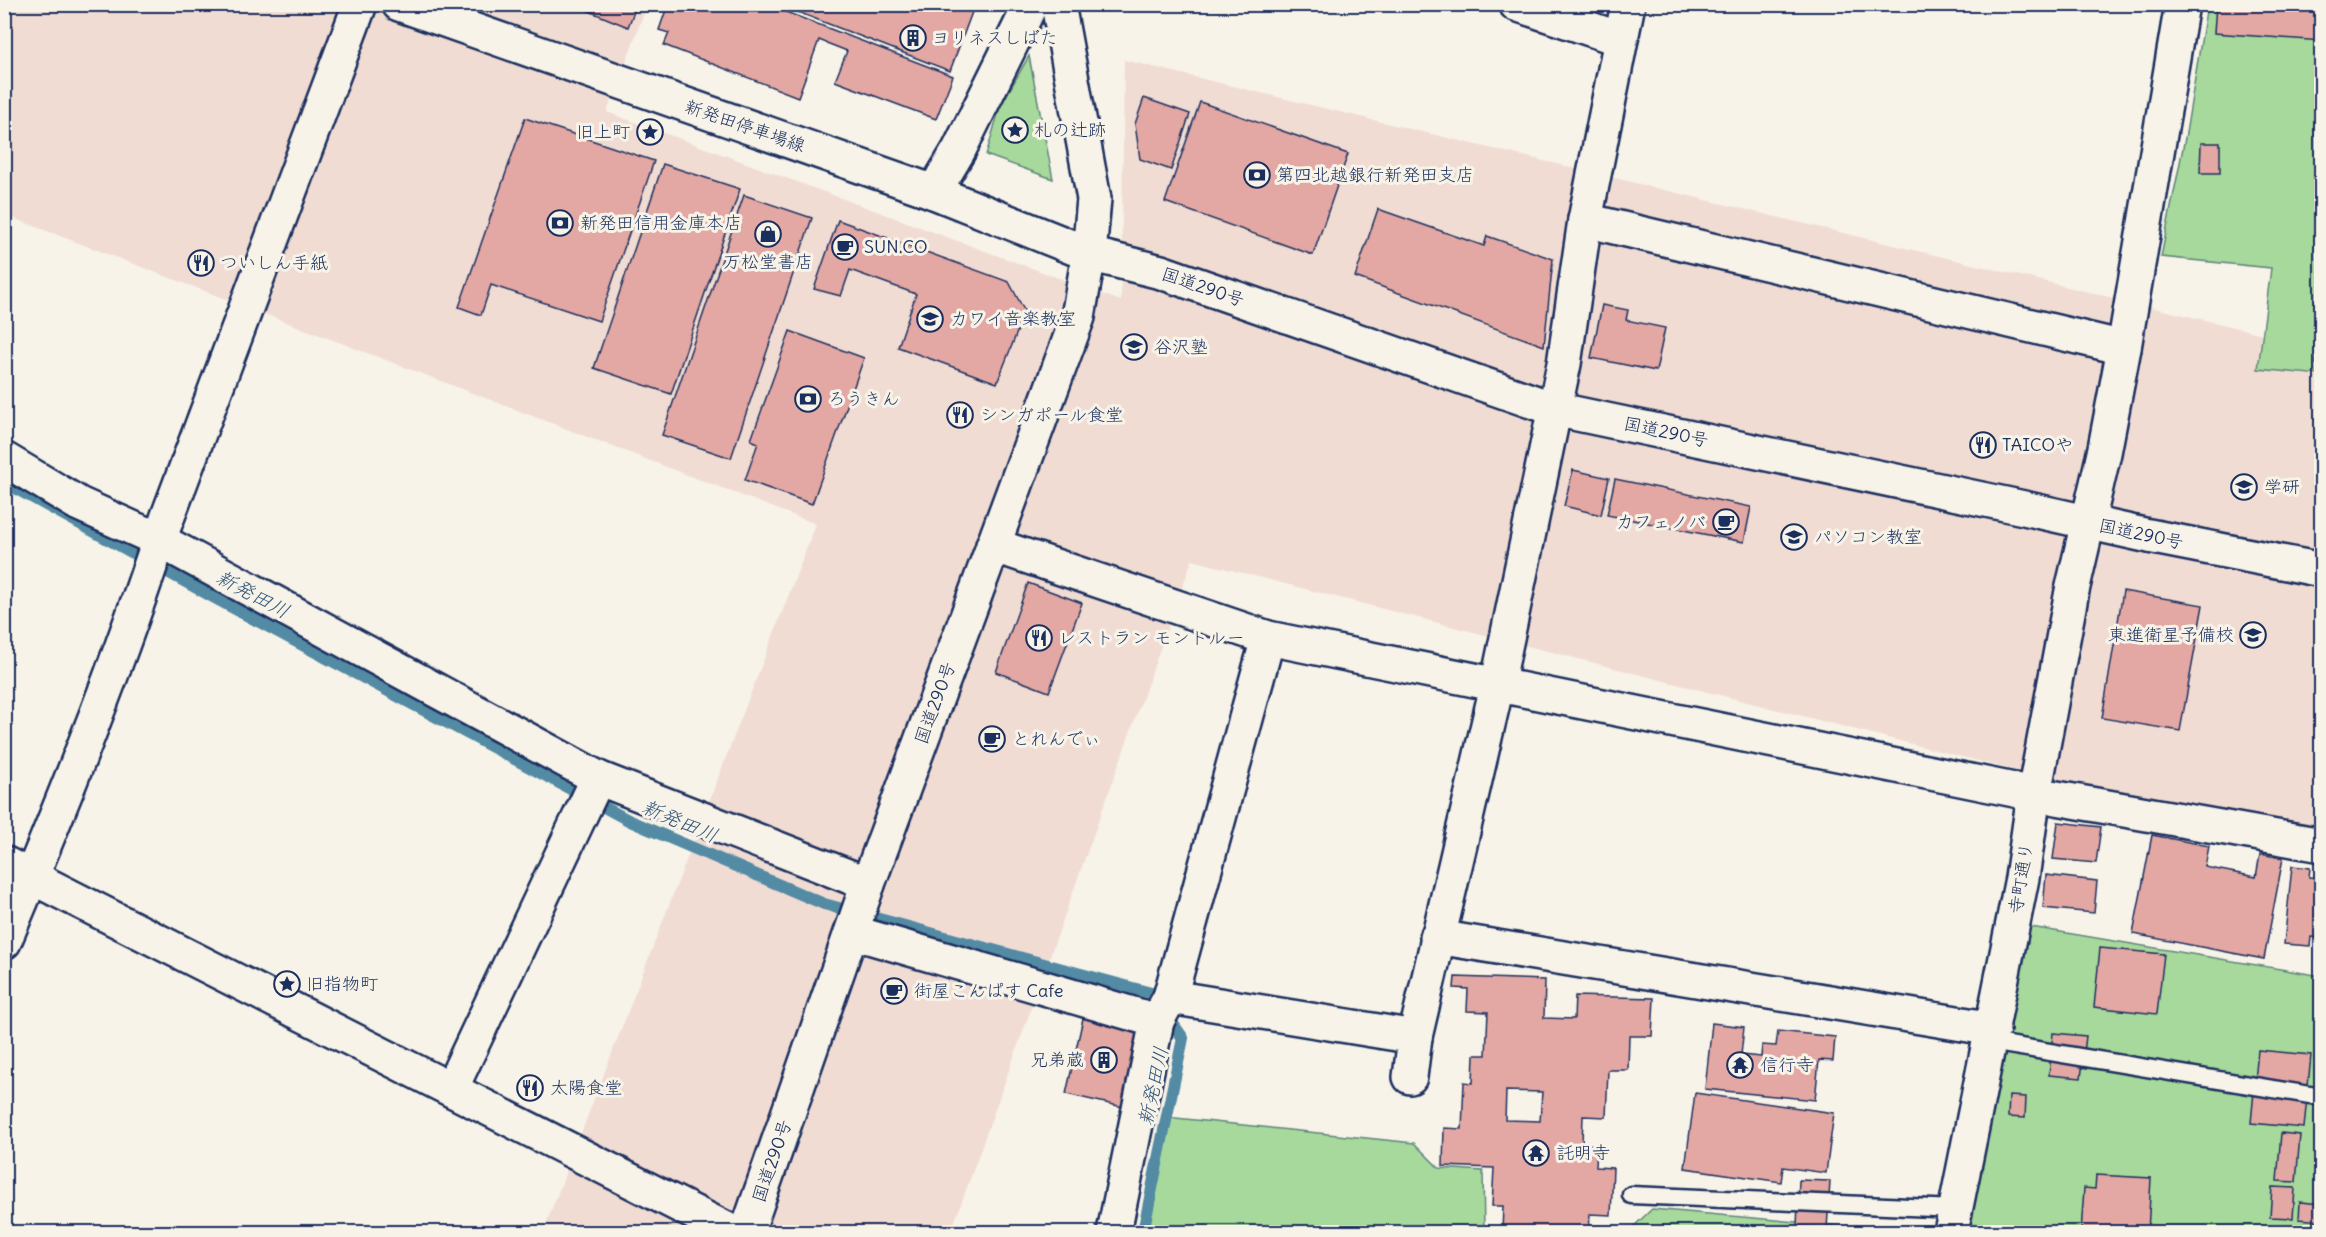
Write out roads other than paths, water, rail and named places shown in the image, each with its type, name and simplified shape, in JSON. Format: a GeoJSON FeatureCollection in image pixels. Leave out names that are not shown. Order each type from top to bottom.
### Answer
{"type":"FeatureCollection","features":[{"type":"Feature","properties":{"kind":"main road"},"geometry":{"type":"LineString","coordinates":[[4,942],[18,869],[141,594],[159,540],[360,4]]}},
{"type":"Feature","properties":{"kind":"main road","name":"新発田停車場線"},"geometry":{"type":"LineString","coordinates":[[399,4],[934,192],[1089,254]]}},
{"type":"Feature","properties":{"kind":"main road"},"geometry":{"type":"LineString","coordinates":[[934,192],[959,150],[1031,4]]}},
{"type":"Feature","properties":{"kind":"main road"},"geometry":{"type":"LineString","coordinates":[[1058,4],[1094,199],[1089,254]]}},
{"type":"Feature","properties":{"kind":"main road"},"geometry":{"type":"LineString","coordinates":[[1516,4],[1620,39]]}},
{"type":"Feature","properties":{"kind":"main road"},"geometry":{"type":"LineString","coordinates":[[1410,1077],[1415,1037],[1497,686],[1564,364],[1585,220],[1628,4]]}},
{"type":"Feature","properties":{"kind":"main road","name":"寺町通り"},"geometry":{"type":"LineString","coordinates":[[1953,1221],[2022,878],[2034,794],[2072,591],[2104,453],[2124,348],[2182,4]]}},
{"type":"Feature","properties":{"kind":"main road"},"geometry":{"type":"LineString","coordinates":[[1585,220],[2124,348]]}},
{"type":"Feature","properties":{"kind":"main road","name":"国道290号"},"geometry":{"type":"LineString","coordinates":[[747,1233],[868,884],[1078,317],[1089,254],[1161,272],[1554,409],[2088,523],[2322,570]]}},
{"type":"Feature","properties":{"kind":"main road"},"geometry":{"type":"LineString","coordinates":[[4,459],[79,504],[159,540],[598,778],[868,884]]}},
{"type":"Feature","properties":{"kind":"main road"},"geometry":{"type":"LineString","coordinates":[[993,545],[1268,639],[2034,794],[2322,845]]}},
{"type":"Feature","properties":{"kind":"main road"},"geometry":{"type":"LineString","coordinates":[[1114,1233],[1164,1009],[1268,639]]}},
{"type":"Feature","properties":{"kind":"main road"},"geometry":{"type":"LineString","coordinates":[[451,1089],[598,778]]}},
{"type":"Feature","properties":{"kind":"main road"},"geometry":{"type":"LineString","coordinates":[[18,869],[732,1233]]}},
{"type":"Feature","properties":{"kind":"main road"},"geometry":{"type":"LineString","coordinates":[[852,932],[1164,1009],[1415,1037]]}},
{"type":"Feature","properties":{"kind":"main road"},"geometry":{"type":"LineString","coordinates":[[1437,937],[1991,1036]]}},
{"type":"Feature","properties":{"kind":"lane"},"geometry":{"type":"LineString","coordinates":[[1991,1036],[2322,1097]]}},
{"type":"Feature","properties":{"kind":"lane"},"geometry":{"type":"LineString","coordinates":[[1631,1195],[1953,1221]]}},
{"type":"Feature","properties":{"kind":"waterway","name":"新発田川"},"geometry":{"type":"LineString","coordinates":[[4,482],[630,821],[824,904],[1151,993],[1183,1038],[1143,1232]]}},
{"type":"Feature","properties":{"kind":"place","name":"ヨリネスしばた"},"geometry":{"type":"Point","coordinates":[913,38]}},
{"type":"Feature","properties":{"kind":"place","name":"札の辻跡"},"geometry":{"type":"Point","coordinates":[1015,130]}},
{"type":"Feature","properties":{"kind":"place","name":"旧上町"},"geometry":{"type":"Point","coordinates":[650,132]}},
{"type":"Feature","properties":{"kind":"place","name":"第四北越銀行新発田支店"},"geometry":{"type":"Point","coordinates":[1257,175]}},
{"type":"Feature","properties":{"kind":"place","name":"新発田信用金庫本店"},"geometry":{"type":"Point","coordinates":[560,223]}},
{"type":"Feature","properties":{"kind":"place","name":"万松堂書店"},"geometry":{"type":"Point","coordinates":[768,234]}},
{"type":"Feature","properties":{"kind":"place","name":"SUN.CO"},"geometry":{"type":"Point","coordinates":[845,247]}},
{"type":"Feature","properties":{"kind":"place","name":"ついしん手紙"},"geometry":{"type":"Point","coordinates":[201,263]}},
{"type":"Feature","properties":{"kind":"place","name":"カワイ音楽教室"},"geometry":{"type":"Point","coordinates":[930,319]}},
{"type":"Feature","properties":{"kind":"place","name":"谷沢塾"},"geometry":{"type":"Point","coordinates":[1134,347]}},
{"type":"Feature","properties":{"kind":"place","name":"ろうきん"},"geometry":{"type":"Point","coordinates":[808,399]}},
{"type":"Feature","properties":{"kind":"place","name":"シンガポール食堂"},"geometry":{"type":"Point","coordinates":[960,415]}},
{"type":"Feature","properties":{"kind":"place","name":"TAICOや"},"geometry":{"type":"Point","coordinates":[1983,445]}},
{"type":"Feature","properties":{"kind":"place","name":"学研"},"geometry":{"type":"Point","coordinates":[2244,487]}},
{"type":"Feature","properties":{"kind":"place","name":"カフェノバ"},"geometry":{"type":"Point","coordinates":[1726,522]}},
{"type":"Feature","properties":{"kind":"place","name":"パソコン教室"},"geometry":{"type":"Point","coordinates":[1794,537]}},
{"type":"Feature","properties":{"kind":"place","name":"東進衛星予備校"},"geometry":{"type":"Point","coordinates":[2253,635]}},
{"type":"Feature","properties":{"kind":"place","name":"レストラン モントルー"},"geometry":{"type":"Point","coordinates":[1039,638]}},
{"type":"Feature","properties":{"kind":"place","name":"とれんでぃ"},"geometry":{"type":"Point","coordinates":[992,739]}},
{"type":"Feature","properties":{"kind":"place","name":"旧指物町"},"geometry":{"type":"Point","coordinates":[287,984]}},
{"type":"Feature","properties":{"kind":"place","name":"街屋こんぱす Cafe"},"geometry":{"type":"Point","coordinates":[894,991]}},
{"type":"Feature","properties":{"kind":"place","name":"兄弟蔵"},"geometry":{"type":"Point","coordinates":[1104,1060]}},
{"type":"Feature","properties":{"kind":"place","name":"信行寺"},"geometry":{"type":"Point","coordinates":[1740,1065]}},
{"type":"Feature","properties":{"kind":"place","name":"太陽食堂"},"geometry":{"type":"Point","coordinates":[530,1088]}},
{"type":"Feature","properties":{"kind":"place","name":"託明寺"},"geometry":{"type":"Point","coordinates":[1536,1153]}}]}
